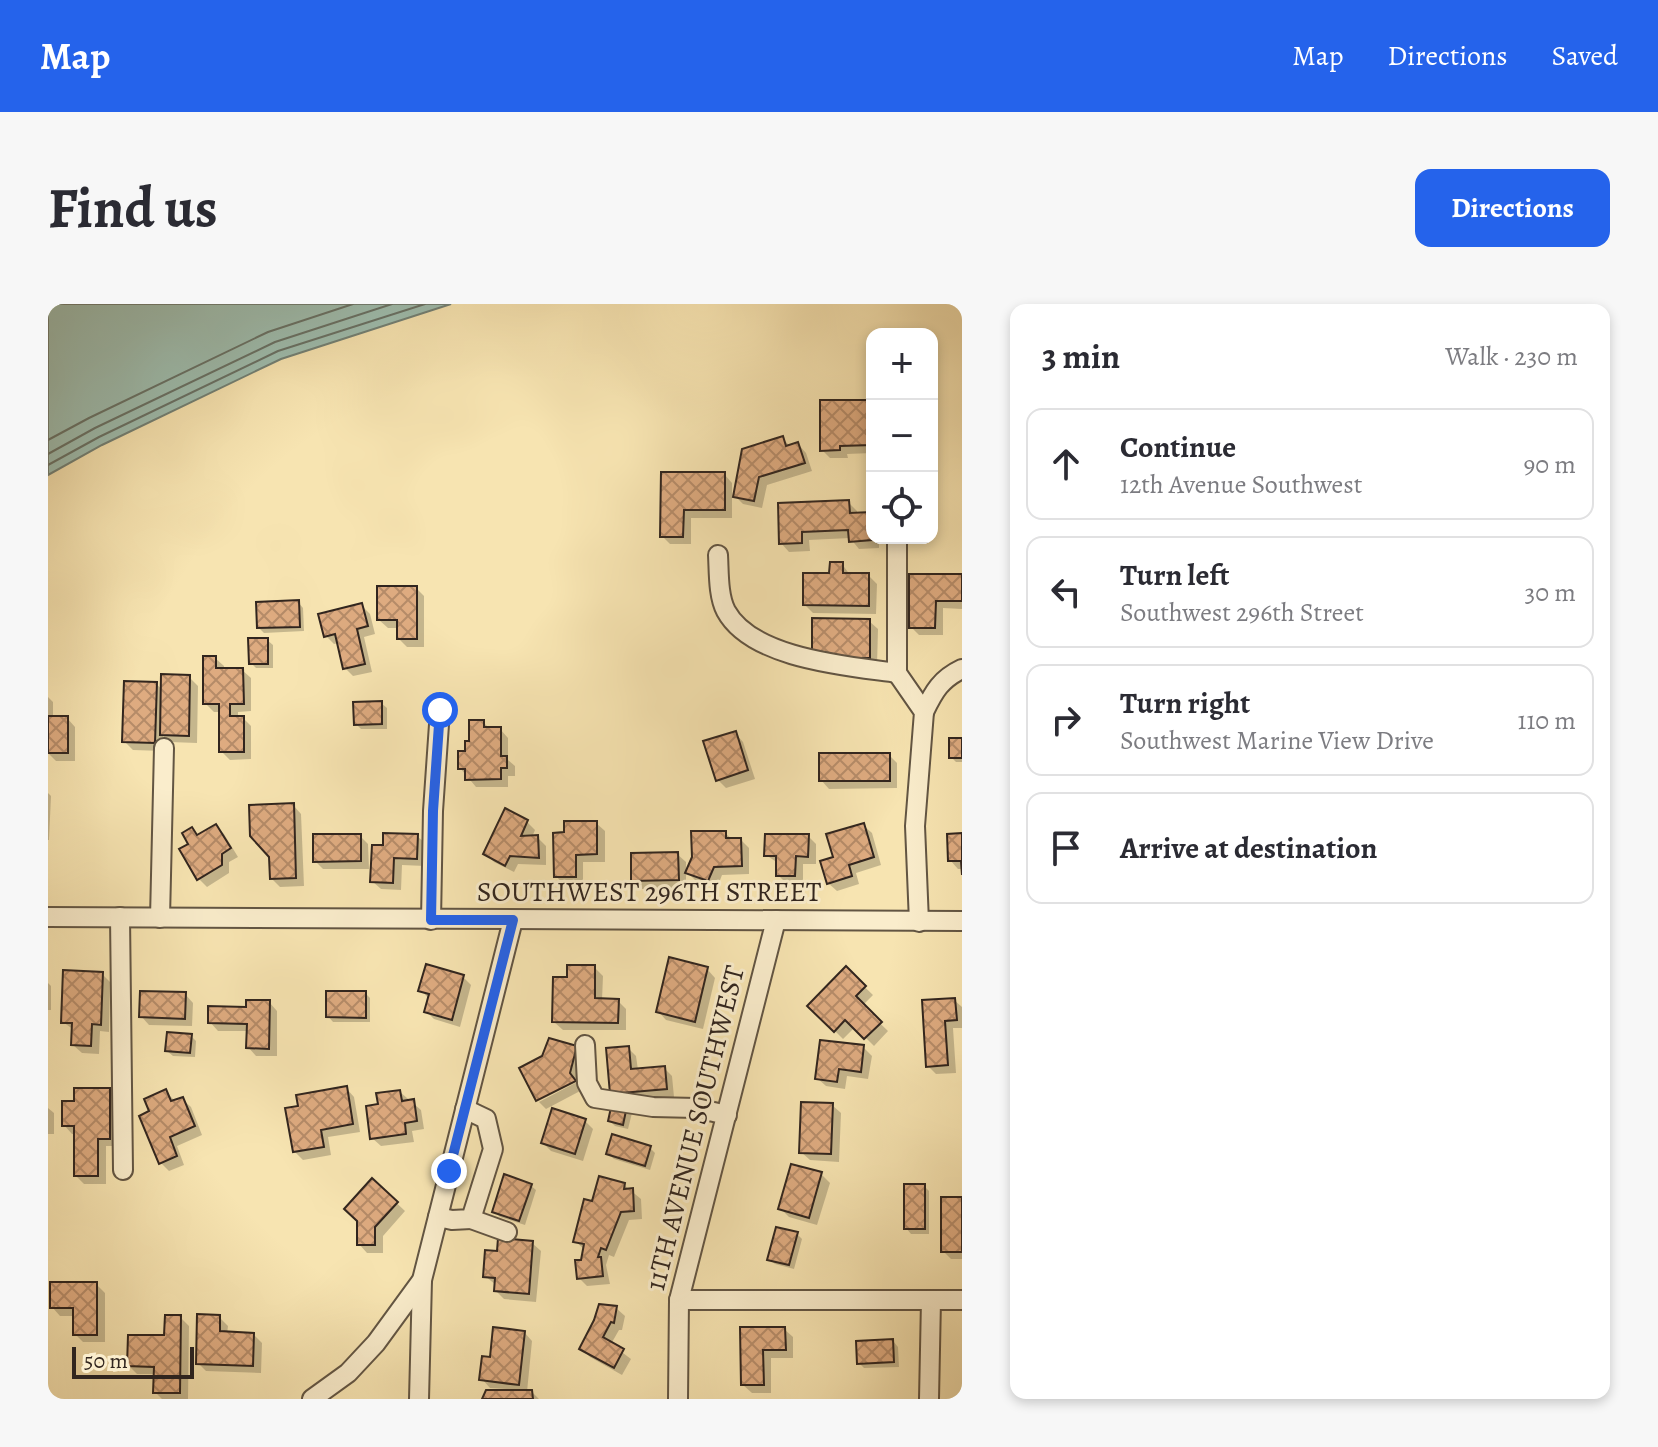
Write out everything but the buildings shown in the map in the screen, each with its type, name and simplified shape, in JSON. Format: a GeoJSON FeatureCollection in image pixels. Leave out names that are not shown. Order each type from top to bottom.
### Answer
{"type":"FeatureCollection","features":[{"type":"Feature","properties":{"kind":"street"},"geometry":{"type":"LineString","coordinates":[[897,544],[897,673],[924,712]]}},
{"type":"Feature","properties":{"kind":"street"},"geometry":{"type":"LineString","coordinates":[[718,555],[726,611],[747,634],[815,662],[897,673]]}},
{"type":"Feature","properties":{"kind":"street"},"geometry":{"type":"LineString","coordinates":[[919,922],[915,826],[924,712],[936,687],[949,675],[962,669]]}},
{"type":"Feature","properties":{"kind":"street"},"geometry":{"type":"LineString","coordinates":[[431,920],[433,811],[440,710]]}},
{"type":"Feature","properties":{"kind":"street"},"geometry":{"type":"LineString","coordinates":[[160,918],[164,748]]}},
{"type":"Feature","properties":{"kind":"street","name":"SOUTHWEST 296TH STREET"},"geometry":{"type":"LineString","coordinates":[[48,917],[962,921]]}},
{"type":"Feature","properties":{"kind":"street"},"geometry":{"type":"LineString","coordinates":[[120,917],[123,1170]]}},
{"type":"Feature","properties":{"kind":"street"},"geometry":{"type":"LineString","coordinates":[[419,1399],[422,1280],[513,920]]}},
{"type":"Feature","properties":{"kind":"street","name":"11TH AVENUE SOUTHWEST"},"geometry":{"type":"LineString","coordinates":[[678,1399],[679,1300],[776,920]]}},
{"type":"Feature","properties":{"kind":"street"},"geometry":{"type":"LineString","coordinates":[[585,1045],[587,1083],[595,1098],[653,1107],[696,1108],[727,1115]]}},
{"type":"Feature","properties":{"kind":"street"},"geometry":{"type":"LineString","coordinates":[[465,1109],[486,1119],[493,1149],[471,1219]]}},
{"type":"Feature","properties":{"kind":"street"},"geometry":{"type":"LineString","coordinates":[[438,1217],[471,1219],[507,1232]]}},
{"type":"Feature","properties":{"kind":"street"},"geometry":{"type":"LineString","coordinates":[[312,1399],[348,1373],[376,1343],[422,1280]]}},
{"type":"Feature","properties":{"kind":"street"},"geometry":{"type":"LineString","coordinates":[[679,1300],[962,1300]]}},
{"type":"Feature","properties":{"kind":"street"},"geometry":{"type":"LineString","coordinates":[[929,1399],[931,1300]]}},
{"type":"Feature","properties":{"kind":"water"},"geometry":{"type":"Polygon","coordinates":[[[48,304],[451,304],[281,359],[102,445],[48,475],[48,304]]]}},
{"type":"Feature","properties":{"kind":"route"},"geometry":{"type":"LineString","coordinates":[[440,710],[433,811],[431,920],[513,920],[449,1171]]}}]}
